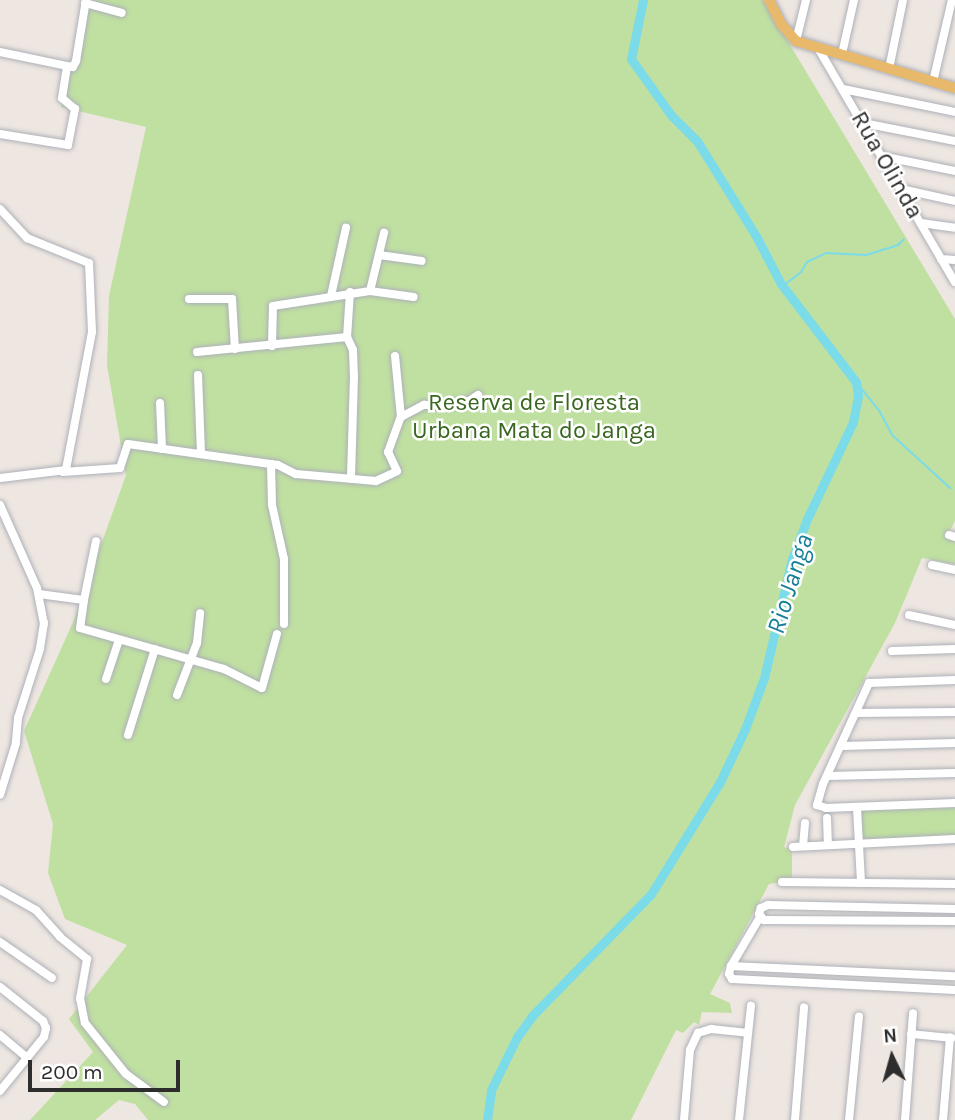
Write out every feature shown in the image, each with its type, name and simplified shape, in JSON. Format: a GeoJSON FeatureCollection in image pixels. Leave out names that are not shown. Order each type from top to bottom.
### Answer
{"type":"FeatureCollection","features":[{"type":"Feature","properties":{"kind":"main road"},"geometry":{"type":"LineString","coordinates":[[769,0],[782,25],[796,41],[955,88]]}},
{"type":"Feature","properties":{"kind":"street"},"geometry":{"type":"LineString","coordinates":[[796,41],[806,0]]}},
{"type":"Feature","properties":{"kind":"street"},"geometry":{"type":"LineString","coordinates":[[842,54],[854,0]]}},
{"type":"Feature","properties":{"kind":"street"},"geometry":{"type":"LineString","coordinates":[[889,69],[903,0]]}},
{"type":"Feature","properties":{"kind":"street"},"geometry":{"type":"LineString","coordinates":[[933,82],[952,0]]}},
{"type":"Feature","properties":{"kind":"street"},"geometry":{"type":"LineString","coordinates":[[0,52],[73,67],[86,2],[122,13]]}},
{"type":"Feature","properties":{"kind":"street","name":"Rua Olinda"},"geometry":{"type":"LineString","coordinates":[[818,48],[955,282]]}},
{"type":"Feature","properties":{"kind":"street"},"geometry":{"type":"LineString","coordinates":[[0,134],[68,145],[75,109],[62,97],[67,66]]}},
{"type":"Feature","properties":{"kind":"street"},"geometry":{"type":"LineString","coordinates":[[843,89],[955,111]]}},
{"type":"Feature","properties":{"kind":"street"},"geometry":{"type":"LineString","coordinates":[[863,123],[955,141]]}},
{"type":"Feature","properties":{"kind":"street"},"geometry":{"type":"LineString","coordinates":[[881,156],[955,171]]}},
{"type":"Feature","properties":{"kind":"street"},"geometry":{"type":"LineString","coordinates":[[901,189],[955,201]]}},
{"type":"Feature","properties":{"kind":"street"},"geometry":{"type":"LineString","coordinates":[[0,209],[27,238],[87,261],[90,265],[92,341],[68,465],[63,472]]}},
{"type":"Feature","properties":{"kind":"street"},"geometry":{"type":"LineString","coordinates":[[921,223],[955,228]]}},
{"type":"Feature","properties":{"kind":"street"},"geometry":{"type":"LineString","coordinates":[[331,296],[346,228]]}},
{"type":"Feature","properties":{"kind":"street"},"geometry":{"type":"LineString","coordinates":[[370,291],[384,233]]}},
{"type":"Feature","properties":{"kind":"street"},"geometry":{"type":"LineString","coordinates":[[379,255],[422,261]]}},
{"type":"Feature","properties":{"kind":"street"},"geometry":{"type":"LineString","coordinates":[[941,259],[955,260]]}},
{"type":"Feature","properties":{"kind":"street"},"geometry":{"type":"LineString","coordinates":[[272,346],[273,306],[350,292],[370,291],[414,297]]}},
{"type":"Feature","properties":{"kind":"street"},"geometry":{"type":"LineString","coordinates":[[350,292],[347,337],[353,350],[354,376],[351,479]]}},
{"type":"Feature","properties":{"kind":"street"},"geometry":{"type":"LineString","coordinates":[[189,299],[232,299],[235,349]]}},
{"type":"Feature","properties":{"kind":"street"},"geometry":{"type":"LineString","coordinates":[[197,352],[347,337]]}},
{"type":"Feature","properties":{"kind":"street"},"geometry":{"type":"LineString","coordinates":[[0,478],[120,468],[128,444],[271,464],[296,474],[376,481],[397,471],[388,452],[401,417],[395,356]]}},
{"type":"Feature","properties":{"kind":"street"},"geometry":{"type":"LineString","coordinates":[[198,375],[201,454]]}},
{"type":"Feature","properties":{"kind":"street"},"geometry":{"type":"LineString","coordinates":[[401,417],[424,405],[469,401],[478,395]]}},
{"type":"Feature","properties":{"kind":"street"},"geometry":{"type":"LineString","coordinates":[[160,403],[162,449]]}},
{"type":"Feature","properties":{"kind":"street"},"geometry":{"type":"LineString","coordinates":[[271,464],[272,505],[284,559],[284,624]]}},
{"type":"Feature","properties":{"kind":"street"},"geometry":{"type":"LineString","coordinates":[[0,505],[38,594],[44,623],[43,636],[18,718],[17,737],[5,764],[0,795]]}},
{"type":"Feature","properties":{"kind":"street"},"geometry":{"type":"LineString","coordinates":[[96,541],[80,628],[224,668],[262,688],[277,634]]}},
{"type":"Feature","properties":{"kind":"street"},"geometry":{"type":"LineString","coordinates":[[932,565],[955,570]]}},
{"type":"Feature","properties":{"kind":"street"},"geometry":{"type":"LineString","coordinates":[[38,594],[84,600]]}},
{"type":"Feature","properties":{"kind":"street"},"geometry":{"type":"LineString","coordinates":[[177,695],[197,643],[200,613]]}},
{"type":"Feature","properties":{"kind":"street"},"geometry":{"type":"LineString","coordinates":[[909,615],[955,625]]}},
{"type":"Feature","properties":{"kind":"street"},"geometry":{"type":"LineString","coordinates":[[106,679],[120,639]]}},
{"type":"Feature","properties":{"kind":"street"},"geometry":{"type":"LineString","coordinates":[[128,735],[155,649]]}},
{"type":"Feature","properties":{"kind":"street"},"geometry":{"type":"LineString","coordinates":[[892,651],[955,649]]}},
{"type":"Feature","properties":{"kind":"street"},"geometry":{"type":"LineString","coordinates":[[955,681],[869,682],[817,802],[818,807],[826,808],[955,803]]}},
{"type":"Feature","properties":{"kind":"street"},"geometry":{"type":"LineString","coordinates":[[856,713],[955,712]]}},
{"type":"Feature","properties":{"kind":"street"},"geometry":{"type":"LineString","coordinates":[[842,746],[955,743]]}},
{"type":"Feature","properties":{"kind":"street"},"geometry":{"type":"LineString","coordinates":[[828,776],[955,773]]}},
{"type":"Feature","properties":{"kind":"street"},"geometry":{"type":"LineString","coordinates":[[857,807],[861,883]]}},
{"type":"Feature","properties":{"kind":"street"},"geometry":{"type":"LineString","coordinates":[[827,818],[828,845]]}},
{"type":"Feature","properties":{"kind":"street"},"geometry":{"type":"LineString","coordinates":[[805,823],[798,846],[955,839]]}},
{"type":"Feature","properties":{"kind":"street"},"geometry":{"type":"LineString","coordinates":[[782,882],[955,884]]}},
{"type":"Feature","properties":{"kind":"street"},"geometry":{"type":"LineString","coordinates":[[0,890],[36,911],[60,937],[87,959],[80,998],[85,1023],[126,1074],[164,1102]]}},
{"type":"Feature","properties":{"kind":"street"},"geometry":{"type":"LineString","coordinates":[[955,909],[768,905],[761,908],[762,919],[729,974],[736,980],[897,985],[955,990]]}},
{"type":"Feature","properties":{"kind":"street"},"geometry":{"type":"LineString","coordinates":[[881,908],[881,920]]}},
{"type":"Feature","properties":{"kind":"street"},"geometry":{"type":"LineString","coordinates":[[762,919],[955,921]]}},
{"type":"Feature","properties":{"kind":"street"},"geometry":{"type":"LineString","coordinates":[[0,942],[52,978]]}},
{"type":"Feature","properties":{"kind":"street"},"geometry":{"type":"LineString","coordinates":[[731,967],[955,976]]}},
{"type":"Feature","properties":{"kind":"street"},"geometry":{"type":"LineString","coordinates":[[802,981],[803,969]]}},
{"type":"Feature","properties":{"kind":"street"},"geometry":{"type":"LineString","coordinates":[[897,985],[898,974]]}},
{"type":"Feature","properties":{"kind":"street"},"geometry":{"type":"LineString","coordinates":[[0,986],[46,1025],[44,1037],[0,1091]]}},
{"type":"Feature","properties":{"kind":"street"},"geometry":{"type":"LineString","coordinates":[[739,1120],[751,1006]]}},
{"type":"Feature","properties":{"kind":"street"},"geometry":{"type":"LineString","coordinates":[[795,1120],[804,1007]]}},
{"type":"Feature","properties":{"kind":"street"},"geometry":{"type":"LineString","coordinates":[[905,1120],[913,1013]]}},
{"type":"Feature","properties":{"kind":"street"},"geometry":{"type":"LineString","coordinates":[[849,1120],[859,1016]]}},
{"type":"Feature","properties":{"kind":"street"},"geometry":{"type":"LineString","coordinates":[[684,1120],[690,1050],[698,1033],[711,1029],[748,1033]]}},
{"type":"Feature","properties":{"kind":"street"},"geometry":{"type":"LineString","coordinates":[[911,1034],[953,1038],[943,1120]]}},
{"type":"Feature","properties":{"kind":"street"},"geometry":{"type":"LineString","coordinates":[[0,1035],[27,1058]]}},
{"type":"Feature","properties":{"kind":"green space","name":"Reserva de Floresta Urbana Mata do Janga"},"geometry":{"type":"Polygon","coordinates":[[[90,0],[763,0],[955,319],[955,521],[946,538],[955,541],[955,564],[922,558],[895,623],[795,805],[784,847],[792,849],[792,880],[769,884],[710,994],[730,1003],[732,1013],[702,1012],[699,1025],[694,1022],[683,1033],[676,1030],[631,1120],[148,1120],[135,1104],[119,1100],[95,1120],[30,1120],[93,1052],[69,1019],[127,945],[65,919],[48,873],[53,824],[24,731],[74,620],[126,475],[107,365],[109,296],[146,127],[61,107],[90,0]]]}},
{"type":"Feature","properties":{"kind":"green space"},"geometry":{"type":"Polygon","coordinates":[[[955,808],[955,836],[862,839],[859,810],[955,808]]]}},
{"type":"Feature","properties":{"kind":"waterway","name":"Rio Janga"},"geometry":{"type":"LineString","coordinates":[[487,1120],[491,1090],[517,1037],[532,1016],[651,894],[720,782],[745,729],[764,678],[792,559],[807,519],[853,422],[858,396],[856,382],[781,284],[756,236],[697,141],[671,115],[631,59],[643,0]]}},
{"type":"Feature","properties":{"kind":"waterway"},"geometry":{"type":"LineString","coordinates":[[783,286],[801,272],[807,262],[826,253],[866,255],[898,245],[904,239]]}},
{"type":"Feature","properties":{"kind":"waterway"},"geometry":{"type":"LineString","coordinates":[[856,382],[880,412],[892,435],[950,488]]}}]}
